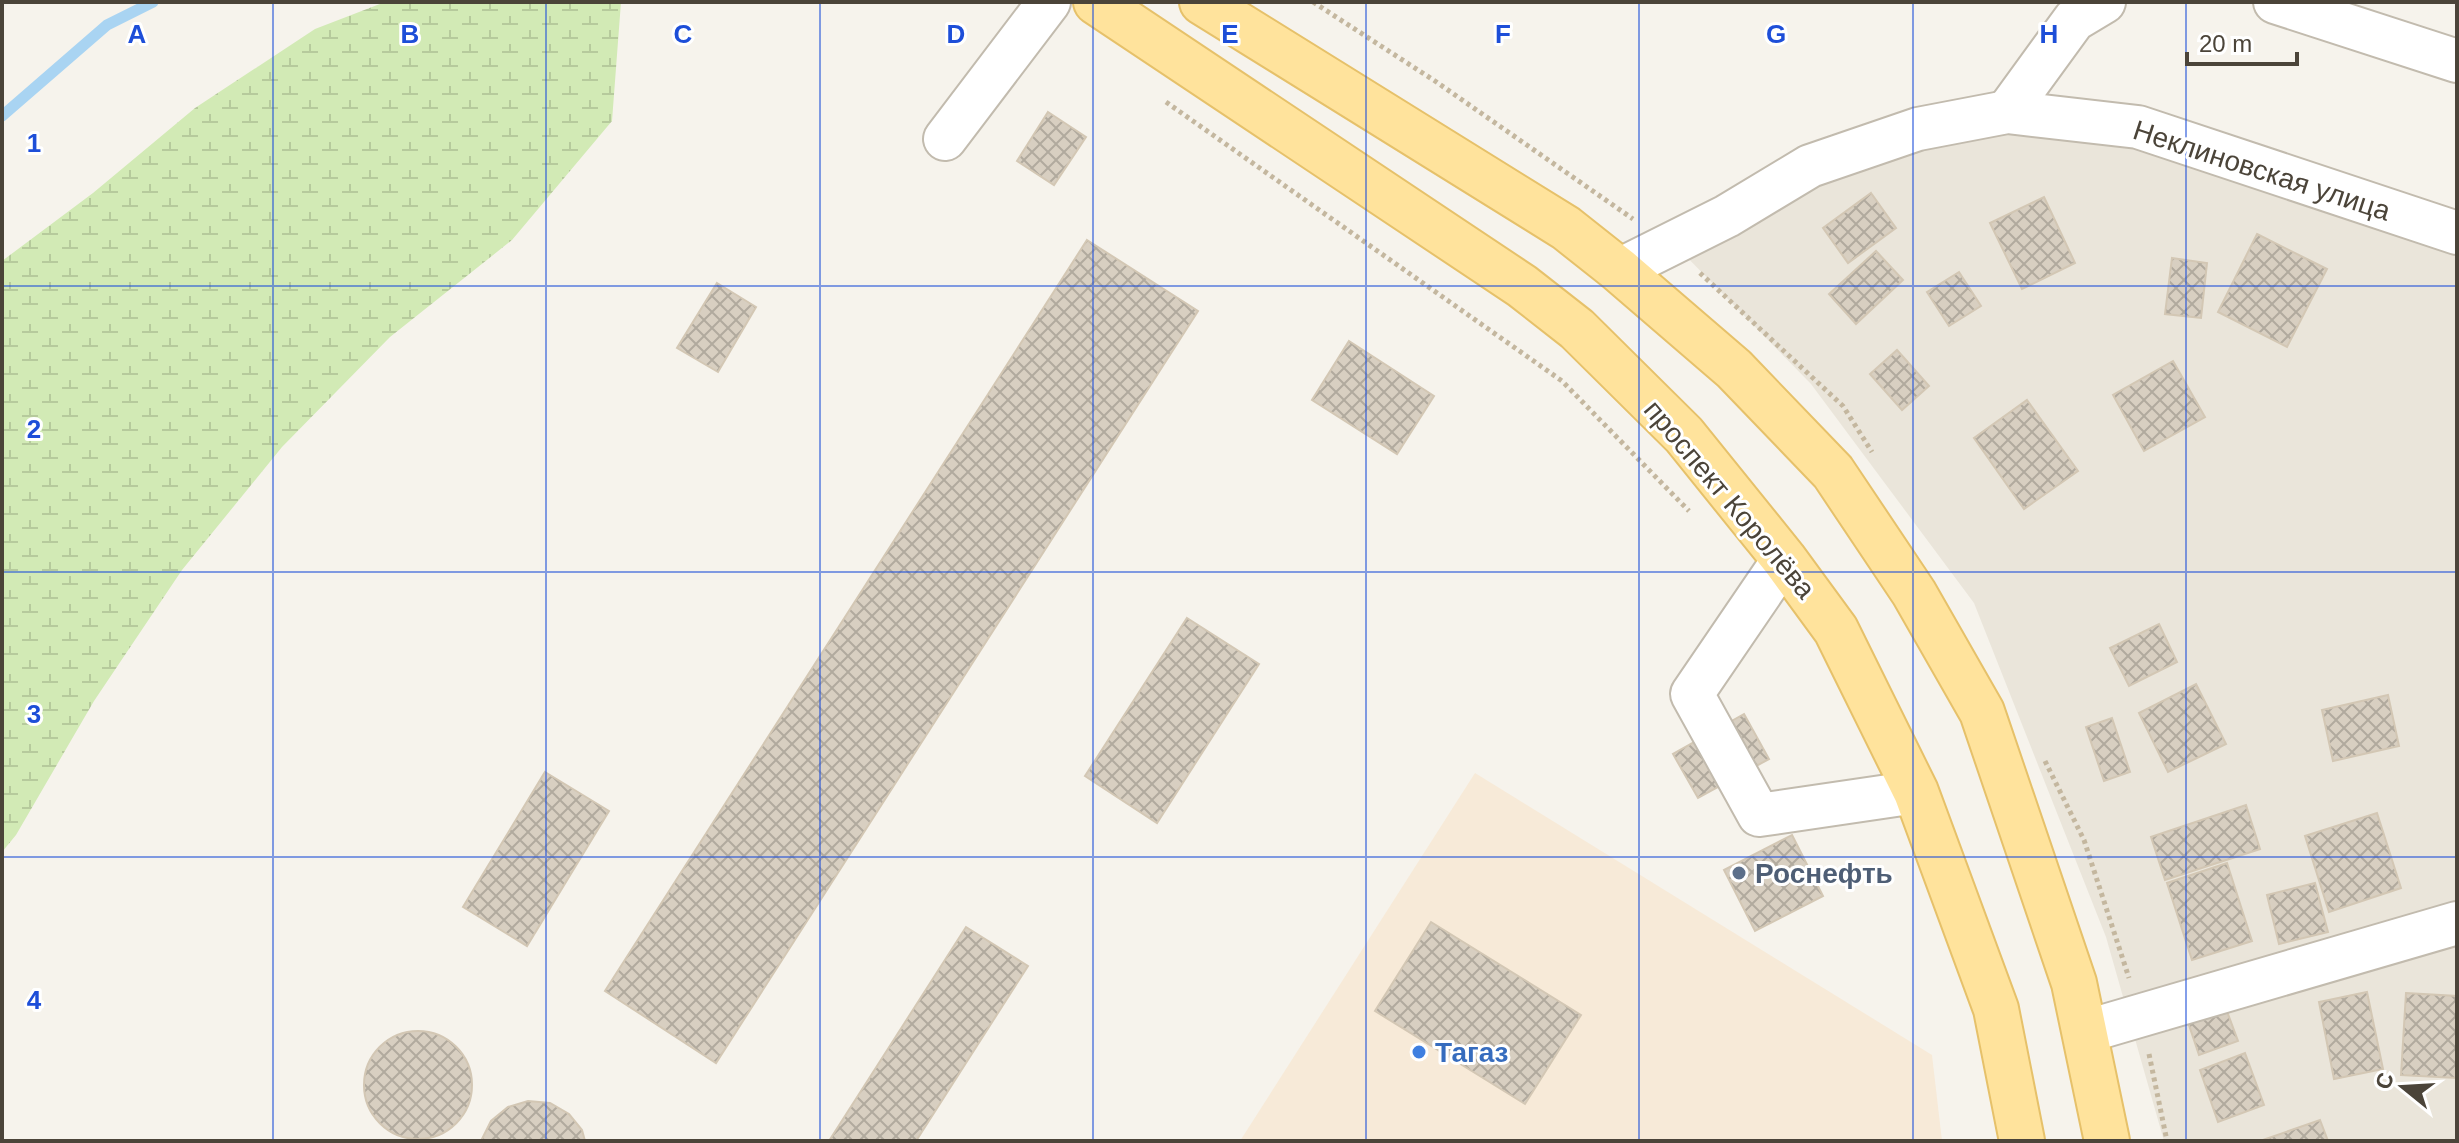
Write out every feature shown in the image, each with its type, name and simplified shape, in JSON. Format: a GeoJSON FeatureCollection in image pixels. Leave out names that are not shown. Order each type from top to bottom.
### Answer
{"type":"FeatureCollection","features":[{"type":"Feature","properties":{"kind":"main road","name":"проспект Королёва"},"geometry":{"type":"LineString","coordinates":[[1096,2],[1522,286],[1577,329],[1684,435],[1784,559],[1836,630],[1916,792],[1996,1009],[2022,1141]]}},
{"type":"Feature","properties":{"kind":"main road"},"geometry":{"type":"LineString","coordinates":[[1202,2],[1566,228],[1734,369],[1833,472],[1914,593],[1982,712],[2074,983],[2107,1141]]}},
{"type":"Feature","properties":{"kind":"street"},"geometry":{"type":"LineString","coordinates":[[945,139],[1049,2]]}},
{"type":"Feature","properties":{"kind":"street"},"geometry":{"type":"LineString","coordinates":[[2007,112],[2074,20],[2104,2]]}},
{"type":"Feature","properties":{"kind":"street"},"geometry":{"type":"LineString","coordinates":[[2275,2],[2457,61]]}},
{"type":"Feature","properties":{"kind":"street","name":"Неклиновская улица"},"geometry":{"type":"LineString","coordinates":[[1619,270],[1727,216],[1810,166],[1918,129],[2007,112],[2138,127],[2457,233]]}},
{"type":"Feature","properties":{"kind":"street"},"geometry":{"type":"LineString","coordinates":[[1784,559],[1692,694],[1759,815],[1916,792]]}},
{"type":"Feature","properties":{"kind":"street"},"geometry":{"type":"LineString","coordinates":[[2084,1032],[2457,923]]}},
{"type":"Feature","properties":{"kind":"path"},"geometry":{"type":"LineString","coordinates":[[1158,96],[1562,381],[1690,512]]}},
{"type":"Feature","properties":{"kind":"shaded area"},"geometry":{"type":"Polygon","coordinates":[[[2004,119],[2136,134],[2457,236],[2457,1141],[2164,1141],[2106,937],[1974,603],[1811,384],[1678,248],[1809,172],[2004,119]]]}},
{"type":"Feature","properties":{"kind":"shaded area"},"geometry":{"type":"Polygon","coordinates":[[[1475,773],[1932,1055],[1942,1141],[1240,1141],[1475,773]]]}},
{"type":"Feature","properties":{"kind":"green space"},"geometry":{"type":"Polygon","coordinates":[[[385,2],[621,2],[612,121],[512,240],[390,337],[282,447],[182,570],[94,701],[16,835],[2,852],[2,261],[93,193],[195,108],[315,29],[385,2]]]}},
{"type":"Feature","properties":{"kind":"building"},"geometry":{"type":"Polygon","coordinates":[[[1048,112],[1086,137],[1054,185],[1017,161],[1048,112]]]}},
{"type":"Feature","properties":{"kind":"building"},"geometry":{"type":"Polygon","coordinates":[[[1871,193],[1896,228],[1848,263],[1823,228],[1871,193]]]}},
{"type":"Feature","properties":{"kind":"building"},"geometry":{"type":"Polygon","coordinates":[[[2044,197],[2075,263],[2022,289],[1990,223],[2044,197]]]}},
{"type":"Feature","properties":{"kind":"building"},"geometry":{"type":"Polygon","coordinates":[[[2257,234],[2327,269],[2287,347],[2218,312],[2257,234]]]}},
{"type":"Feature","properties":{"kind":"building"},"geometry":{"type":"Polygon","coordinates":[[[1087,240],[1198,311],[716,1063],[605,991],[1087,240]]]}},
{"type":"Feature","properties":{"kind":"building"},"geometry":{"type":"Polygon","coordinates":[[[1876,251],[1903,280],[1856,324],[1829,294],[1876,251]]]}},
{"type":"Feature","properties":{"kind":"building"},"geometry":{"type":"Polygon","coordinates":[[[2172,258],[2207,263],[2201,318],[2165,314],[2172,258]]]}},
{"type":"Feature","properties":{"kind":"building"},"geometry":{"type":"Polygon","coordinates":[[[1959,272],[1981,306],[1949,326],[1927,292],[1959,272]]]}},
{"type":"Feature","properties":{"kind":"building"},"geometry":{"type":"Polygon","coordinates":[[[717,283],[756,307],[718,372],[677,348],[717,283]]]}},
{"type":"Feature","properties":{"kind":"building"},"geometry":{"type":"Polygon","coordinates":[[[1349,341],[1434,396],[1397,454],[1312,400],[1349,341]]]}},
{"type":"Feature","properties":{"kind":"building"},"geometry":{"type":"Polygon","coordinates":[[[1897,350],[1929,386],[1902,410],[1870,374],[1897,350]]]}},
{"type":"Feature","properties":{"kind":"building"},"geometry":{"type":"Polygon","coordinates":[[[2173,361],[2205,417],[2144,451],[2113,395],[2173,361]]]}},
{"type":"Feature","properties":{"kind":"building"},"geometry":{"type":"Polygon","coordinates":[[[2027,400],[2078,471],[2024,509],[1974,438],[2027,400]]]}},
{"type":"Feature","properties":{"kind":"building"},"geometry":{"type":"Polygon","coordinates":[[[1187,618],[1259,664],[1157,823],[1085,776],[1187,618]]]}},
{"type":"Feature","properties":{"kind":"building"},"geometry":{"type":"Polygon","coordinates":[[[2159,624],[2177,662],[2129,686],[2110,648],[2159,624]]]}},
{"type":"Feature","properties":{"kind":"building"},"geometry":{"type":"Polygon","coordinates":[[[2196,684],[2226,744],[2168,772],[2139,713],[2196,684]]]}},
{"type":"Feature","properties":{"kind":"building"},"geometry":{"type":"Polygon","coordinates":[[[2388,695],[2399,746],[2333,761],[2322,710],[2388,695]]]}},
{"type":"Feature","properties":{"kind":"building"},"geometry":{"type":"Polygon","coordinates":[[[1744,714],[1769,759],[1698,798],[1673,754],[1744,714]]]}},
{"type":"Feature","properties":{"kind":"building"},"geometry":{"type":"Polygon","coordinates":[[[2112,718],[2130,772],[2104,781],[2086,727],[2112,718]]]}},
{"type":"Feature","properties":{"kind":"building"},"geometry":{"type":"Polygon","coordinates":[[[545,772],[609,811],[527,946],[463,907],[545,772]]]}},
{"type":"Feature","properties":{"kind":"building"},"geometry":{"type":"Polygon","coordinates":[[[2246,805],[2260,849],[2165,880],[2151,837],[2246,805]]]}},
{"type":"Feature","properties":{"kind":"building"},"geometry":{"type":"Polygon","coordinates":[[[2377,813],[2401,888],[2329,912],[2305,836],[2377,813]]]}},
{"type":"Feature","properties":{"kind":"building"},"geometry":{"type":"Polygon","coordinates":[[[1792,835],[1823,896],[1755,931],[1724,870],[1792,835]]]}},
{"type":"Feature","properties":{"kind":"building"},"geometry":{"type":"Polygon","coordinates":[[[2227,863],[2252,941],[2192,960],[2167,883],[2227,863]]]}},
{"type":"Feature","properties":{"kind":"building"},"geometry":{"type":"Polygon","coordinates":[[[2315,883],[2328,932],[2279,944],[2267,895],[2315,883]]]}},
{"type":"Feature","properties":{"kind":"building"},"geometry":{"type":"Polygon","coordinates":[[[1431,922],[1581,1015],[1525,1104],[1375,1011],[1431,922]]]}},
{"type":"Feature","properties":{"kind":"building"},"geometry":{"type":"Polygon","coordinates":[[[966,927],[1028,966],[916,1141],[829,1141],[966,927]]]}},
{"type":"Feature","properties":{"kind":"building"},"geometry":{"type":"Polygon","coordinates":[[[2367,992],[2383,1069],[2334,1079],[2319,1002],[2367,992]]]}},
{"type":"Feature","properties":{"kind":"building"},"geometry":{"type":"Polygon","coordinates":[[[2406,993],[2457,996],[2457,1078],[2401,1075],[2406,993]]]}},
{"type":"Feature","properties":{"kind":"building"},"geometry":{"type":"Polygon","coordinates":[[[2225,1006],[2238,1041],[2199,1055],[2187,1019],[2225,1006]]]}},
{"type":"Feature","properties":{"kind":"building"},"geometry":{"type":"Polygon","coordinates":[[[418,1031],[439,1035],[456,1047],[468,1064],[472,1085],[468,1106],[456,1123],[439,1135],[418,1139],[397,1135],[380,1123],[368,1106],[364,1085],[368,1064],[380,1047],[397,1035],[418,1031]]]}},
{"type":"Feature","properties":{"kind":"building"},"geometry":{"type":"Polygon","coordinates":[[[2245,1053],[2264,1105],[2218,1122],[2200,1070],[2245,1053]]]}},
{"type":"Feature","properties":{"kind":"building"},"geometry":{"type":"Polygon","coordinates":[[[528,1101],[550,1103],[569,1114],[582,1130],[585,1141],[481,1141],[491,1121],[508,1107],[528,1101]]]}},
{"type":"Feature","properties":{"kind":"building"},"geometry":{"type":"Polygon","coordinates":[[[2320,1120],[2328,1141],[2260,1141],[2320,1120]]]}},
{"type":"Feature","properties":{"kind":"waterway"},"geometry":{"type":"LineString","coordinates":[[2,116],[107,25],[153,2]]}},
{"type":"Feature","properties":{"kind":"place","name":"Роснефть"},"geometry":{"type":"Point","coordinates":[1739,873]}},
{"type":"Feature","properties":{"kind":"place","name":"Тагаз"},"geometry":{"type":"Point","coordinates":[1419,1052]}}]}
